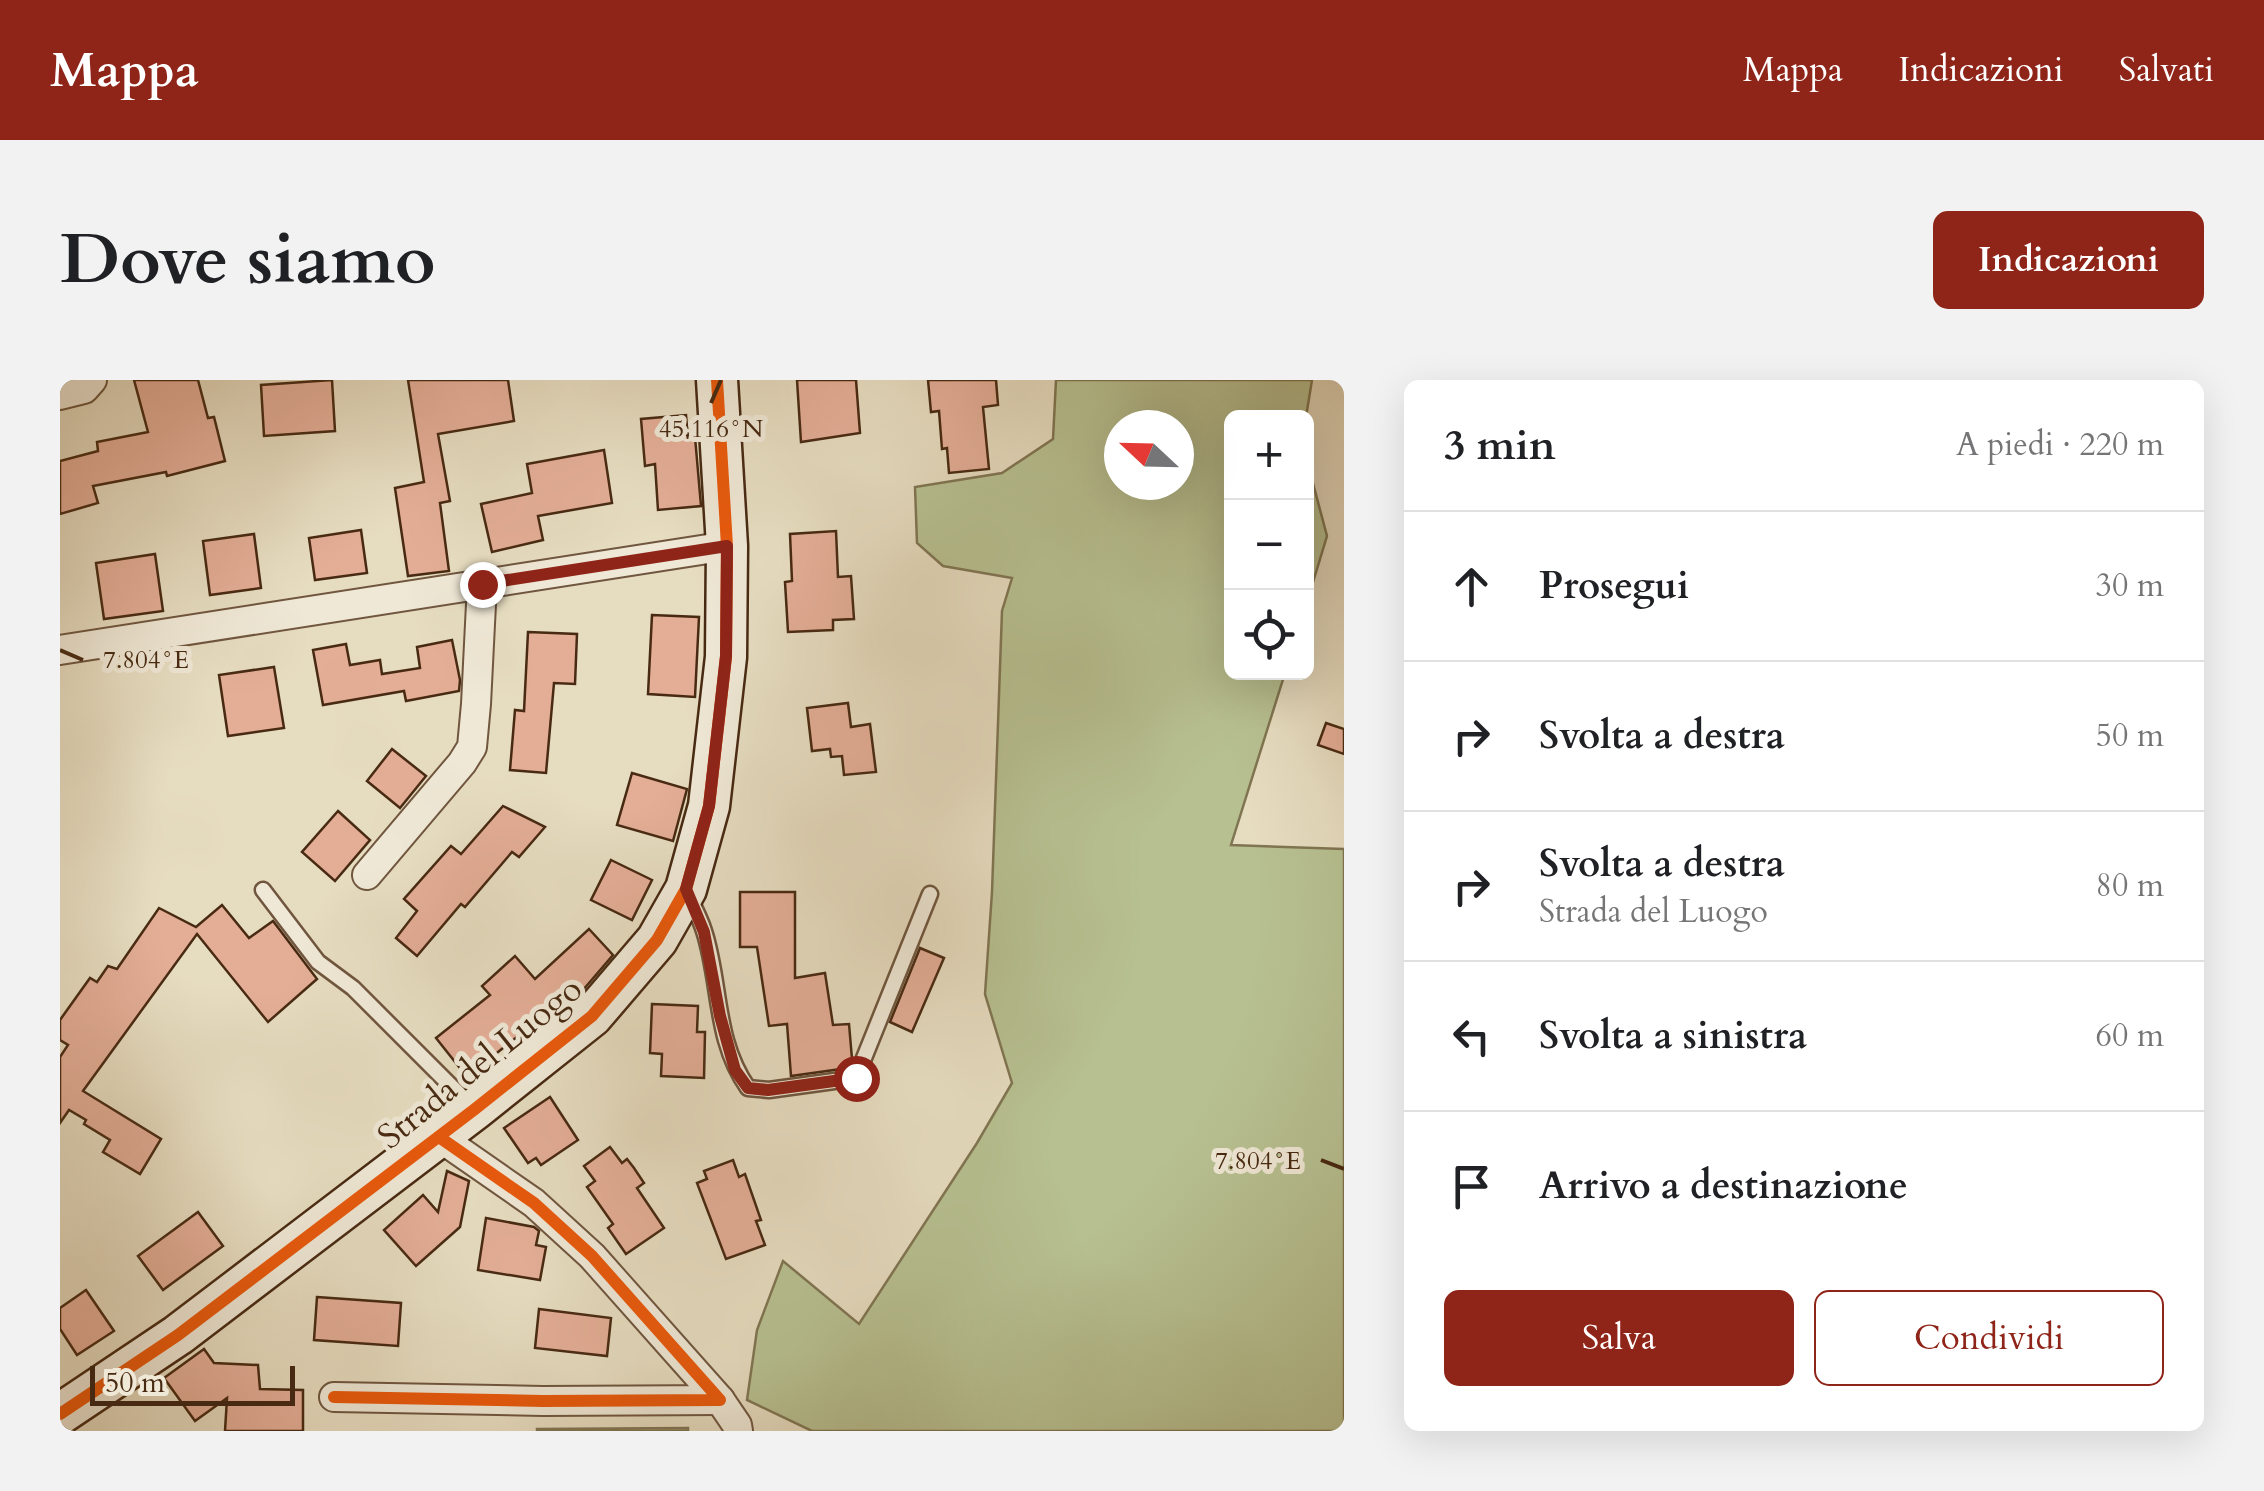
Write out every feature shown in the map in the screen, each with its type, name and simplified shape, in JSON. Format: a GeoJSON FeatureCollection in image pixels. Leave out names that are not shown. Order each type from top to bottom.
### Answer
{"type":"FeatureCollection","features":[{"type":"Feature","properties":{"kind":"street"},"geometry":{"type":"LineString","coordinates":[[60,394],[84,389],[92,380]]}},
{"type":"Feature","properties":{"kind":"street","name":"Strada del Luogo"},"geometry":{"type":"LineString","coordinates":[[60,1414],[178,1335],[440,1137],[592,1016],[657,940],[686,889],[709,806],[726,656],[727,546],[717,380]]}},
{"type":"Feature","properties":{"kind":"street"},"geometry":{"type":"LineString","coordinates":[[60,650],[727,546]]}},
{"type":"Feature","properties":{"kind":"street"},"geometry":{"type":"LineString","coordinates":[[366,874],[472,747],[482,584]]}},
{"type":"Feature","properties":{"kind":"street"},"geometry":{"type":"LineString","coordinates":[[440,1137],[534,1203],[578,1242],[682,1354],[743,1429]]}},
{"type":"Feature","properties":{"kind":"street"},"geometry":{"type":"LineString","coordinates":[[334,1397],[543,1402],[720,1400]]}},
{"type":"Feature","properties":{"kind":"lane"},"geometry":{"type":"LineString","coordinates":[[686,889],[704,932],[735,1070],[748,1088],[768,1090],[856,1078],[930,894]]}},
{"type":"Feature","properties":{"kind":"lane"},"geometry":{"type":"LineString","coordinates":[[262,890],[318,962],[353,988],[474,1110]]}},
{"type":"Feature","properties":{"kind":"green space"},"geometry":{"type":"Polygon","coordinates":[[[1056,380],[1312,380],[1307,410],[1224,410],[1224,680],[1283,680],[1231,845],[1344,849],[1344,1431],[812,1431],[747,1400],[757,1330],[783,1261],[859,1324],[1012,1083],[985,994],[1002,611],[1012,578],[943,566],[917,543],[915,487],[1002,473],[1053,439],[1056,380]]]}},
{"type":"Feature","properties":{"kind":"green space"},"geometry":{"type":"Polygon","coordinates":[[[1314,487],[1327,536],[1314,579],[1314,487]]]}},
{"type":"Feature","properties":{"kind":"green space"},"geometry":{"type":"Polygon","coordinates":[[[537,1429],[688,1431],[537,1431],[537,1429]]]}},
{"type":"Feature","properties":{"kind":"building"},"geometry":{"type":"Polygon","coordinates":[[[134,380],[198,380],[208,418],[214,417],[225,461],[167,476],[166,472],[93,486],[98,503],[60,514],[60,461],[98,451],[97,442],[148,432],[134,380]]]}},
{"type":"Feature","properties":{"kind":"building"},"geometry":{"type":"Polygon","coordinates":[[[332,380],[335,431],[264,436],[261,385],[332,380]]]}},
{"type":"Feature","properties":{"kind":"building"},"geometry":{"type":"Polygon","coordinates":[[[408,380],[508,380],[514,421],[438,434],[450,501],[440,503],[449,571],[408,576],[395,488],[424,482],[408,380]]]}},
{"type":"Feature","properties":{"kind":"building"},"geometry":{"type":"Polygon","coordinates":[[[797,380],[856,380],[860,433],[801,442],[797,380]]]}},
{"type":"Feature","properties":{"kind":"building"},"geometry":{"type":"Polygon","coordinates":[[[928,380],[996,380],[998,405],[983,407],[989,469],[949,473],[947,448],[942,449],[939,411],[931,412],[928,380]]]}},
{"type":"Feature","properties":{"kind":"building"},"geometry":{"type":"Polygon","coordinates":[[[686,415],[688,438],[695,437],[701,506],[658,510],[655,464],[645,466],[641,419],[686,415]]]}},
{"type":"Feature","properties":{"kind":"building"},"geometry":{"type":"Polygon","coordinates":[[[604,450],[612,503],[538,516],[543,540],[492,552],[481,504],[532,493],[527,464],[604,450]]]}},
{"type":"Feature","properties":{"kind":"building"},"geometry":{"type":"Polygon","coordinates":[[[361,530],[367,573],[315,580],[309,538],[361,530]]]}},
{"type":"Feature","properties":{"kind":"building"},"geometry":{"type":"Polygon","coordinates":[[[836,531],[838,577],[851,576],[854,619],[833,620],[833,630],[788,632],[785,582],[792,581],[790,534],[836,531]]]}},
{"type":"Feature","properties":{"kind":"building"},"geometry":{"type":"Polygon","coordinates":[[[254,534],[261,588],[210,595],[203,541],[254,534]]]}},
{"type":"Feature","properties":{"kind":"building"},"geometry":{"type":"Polygon","coordinates":[[[155,554],[163,611],[104,619],[96,563],[155,554]]]}},
{"type":"Feature","properties":{"kind":"building"},"geometry":{"type":"Polygon","coordinates":[[[652,615],[699,617],[695,697],[648,694],[652,615]]]}},
{"type":"Feature","properties":{"kind":"building"},"geometry":{"type":"Polygon","coordinates":[[[528,632],[577,634],[575,684],[554,683],[546,773],[510,770],[515,710],[524,711],[528,632]]]}},
{"type":"Feature","properties":{"kind":"building"},"geometry":{"type":"Polygon","coordinates":[[[452,640],[459,691],[406,701],[404,691],[323,705],[313,650],[346,644],[350,665],[380,660],[382,674],[420,668],[417,647],[452,640]]]}},
{"type":"Feature","properties":{"kind":"building"},"geometry":{"type":"Polygon","coordinates":[[[274,667],[284,728],[228,736],[219,675],[274,667]]]}},
{"type":"Feature","properties":{"kind":"building"},"geometry":{"type":"Polygon","coordinates":[[[848,703],[851,727],[870,724],[876,772],[844,775],[842,756],[831,757],[830,749],[812,751],[807,708],[848,703]]]}},
{"type":"Feature","properties":{"kind":"building"},"geometry":{"type":"Polygon","coordinates":[[[1326,723],[1344,729],[1344,754],[1318,745],[1326,723]]]}},
{"type":"Feature","properties":{"kind":"building"},"geometry":{"type":"Polygon","coordinates":[[[392,749],[426,776],[400,808],[367,781],[392,749]]]}},
{"type":"Feature","properties":{"kind":"building"},"geometry":{"type":"Polygon","coordinates":[[[632,773],[687,789],[673,841],[617,825],[632,773]]]}},
{"type":"Feature","properties":{"kind":"building"},"geometry":{"type":"Polygon","coordinates":[[[503,806],[545,827],[519,857],[512,852],[417,956],[396,938],[417,911],[404,899],[451,846],[461,854],[503,806]]]}},
{"type":"Feature","properties":{"kind":"building"},"geometry":{"type":"Polygon","coordinates":[[[338,811],[370,840],[335,881],[302,852],[338,811]]]}},
{"type":"Feature","properties":{"kind":"building"},"geometry":{"type":"Polygon","coordinates":[[[611,860],[652,880],[632,920],[591,900],[611,860]]]}},
{"type":"Feature","properties":{"kind":"building"},"geometry":{"type":"Polygon","coordinates":[[[740,892],[795,892],[795,978],[825,973],[833,1025],[849,1024],[852,1059],[848,1068],[791,1076],[787,1024],[769,1026],[757,947],[740,947],[740,892]]]}},
{"type":"Feature","properties":{"kind":"building"},"geometry":{"type":"Polygon","coordinates":[[[222,905],[249,938],[273,921],[317,979],[268,1022],[197,934],[83,1091],[161,1139],[140,1174],[103,1152],[110,1140],[84,1124],[86,1120],[69,1110],[60,1123],[60,1057],[68,1045],[60,1040],[60,1020],[90,978],[97,982],[108,966],[117,969],[159,908],[196,927],[222,905]]]}},
{"type":"Feature","properties":{"kind":"building"},"geometry":{"type":"Polygon","coordinates":[[[589,929],[613,955],[583,990],[577,984],[467,1077],[436,1038],[490,995],[482,986],[515,956],[535,979],[589,929]]]}},
{"type":"Feature","properties":{"kind":"building"},"geometry":{"type":"Polygon","coordinates":[[[920,948],[944,958],[912,1032],[890,1022],[920,948]]]}},
{"type":"Feature","properties":{"kind":"building"},"geometry":{"type":"Polygon","coordinates":[[[652,1004],[698,1006],[697,1032],[705,1032],[704,1078],[661,1076],[662,1054],[650,1053],[652,1004]]]}},
{"type":"Feature","properties":{"kind":"building"},"geometry":{"type":"Polygon","coordinates":[[[550,1097],[578,1140],[541,1165],[536,1158],[528,1163],[504,1128],[550,1097]]]}},
{"type":"Feature","properties":{"kind":"building"},"geometry":{"type":"Polygon","coordinates":[[[610,1147],[622,1163],[627,1159],[644,1183],[637,1188],[664,1228],[626,1254],[608,1228],[613,1224],[587,1187],[595,1181],[584,1166],[610,1147]]]}},
{"type":"Feature","properties":{"kind":"building"},"geometry":{"type":"Polygon","coordinates":[[[733,1160],[739,1177],[745,1174],[765,1245],[726,1259],[697,1183],[707,1179],[704,1171],[733,1160]]]}},
{"type":"Feature","properties":{"kind":"building"},"geometry":{"type":"Polygon","coordinates":[[[447,1171],[469,1181],[460,1227],[416,1266],[384,1230],[423,1195],[438,1212],[447,1171]]]}},
{"type":"Feature","properties":{"kind":"building"},"geometry":{"type":"Polygon","coordinates":[[[198,1212],[223,1246],[163,1290],[138,1256],[198,1212]]]}},
{"type":"Feature","properties":{"kind":"building"},"geometry":{"type":"Polygon","coordinates":[[[486,1218],[539,1231],[536,1245],[546,1247],[540,1280],[478,1270],[486,1218]]]}},
{"type":"Feature","properties":{"kind":"building"},"geometry":{"type":"Polygon","coordinates":[[[86,1290],[114,1331],[77,1355],[60,1329],[60,1308],[86,1290]]]}},
{"type":"Feature","properties":{"kind":"building"},"geometry":{"type":"Polygon","coordinates":[[[317,1297],[401,1303],[398,1346],[314,1340],[317,1297]]]}},
{"type":"Feature","properties":{"kind":"building"},"geometry":{"type":"Polygon","coordinates":[[[539,1309],[611,1318],[607,1356],[535,1348],[539,1309]]]}},
{"type":"Feature","properties":{"kind":"building"},"geometry":{"type":"Polygon","coordinates":[[[204,1349],[214,1363],[258,1365],[260,1389],[303,1390],[303,1431],[225,1431],[227,1398],[195,1421],[164,1378],[204,1349]]]}},
{"type":"Feature","properties":{"kind":"cycle path"},"geometry":{"type":"LineString","coordinates":[[60,1414],[178,1335],[475,1109],[592,1016],[657,940],[686,889],[709,806],[726,657],[727,546],[717,380]]}},
{"type":"Feature","properties":{"kind":"cycle path"},"geometry":{"type":"LineString","coordinates":[[334,1397],[720,1400],[592,1256],[534,1203],[439,1137]]}},
{"type":"Feature","properties":{"kind":"route"},"geometry":{"type":"LineString","coordinates":[[482,584],[727,546],[726,656],[709,806],[686,889],[704,932],[735,1070],[748,1088],[768,1090],[856,1078]]}}]}
